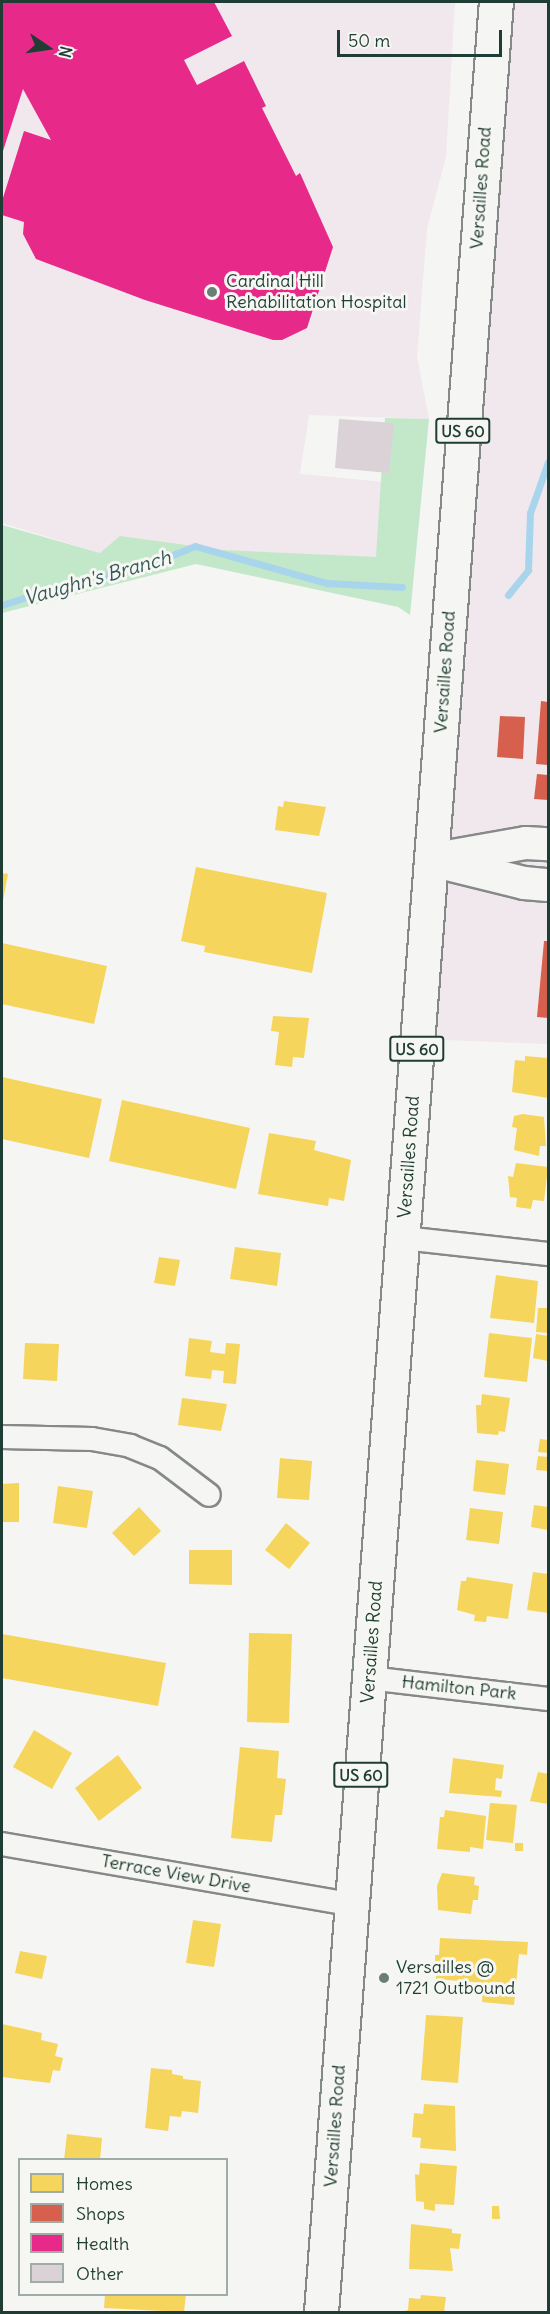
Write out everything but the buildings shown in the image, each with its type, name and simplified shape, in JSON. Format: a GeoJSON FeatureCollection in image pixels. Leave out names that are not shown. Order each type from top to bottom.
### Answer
{"type":"FeatureCollection","features":[{"type":"Feature","properties":{"kind":"main road","name":"Versailles Road"},"geometry":{"type":"LineString","coordinates":[[321,2313],[496,2]]}},
{"type":"Feature","properties":{"kind":"street"},"geometry":{"type":"LineString","coordinates":[[431,860],[526,843],[549,844]]}},
{"type":"Feature","properties":{"kind":"street"},"geometry":{"type":"LineString","coordinates":[[431,860],[524,883],[549,885]]}},
{"type":"Feature","properties":{"kind":"street"},"geometry":{"type":"LineString","coordinates":[[403,1238],[549,1254]]}},
{"type":"Feature","properties":{"kind":"street"},"geometry":{"type":"LineString","coordinates":[[2,1437],[92,1439],[130,1446],[160,1458],[209,1495]]}},
{"type":"Feature","properties":{"kind":"street","name":"Hamilton Park"},"geometry":{"type":"LineString","coordinates":[[369,1678],[549,1699]]}},
{"type":"Feature","properties":{"kind":"street","name":"Terrace View Drive"},"geometry":{"type":"LineString","coordinates":[[2,1844],[351,1904]]}},
{"type":"Feature","properties":{"kind":"shaded area","name":"Cardinal Hill Rehabilitation Hospital"},"geometry":{"type":"Polygon","coordinates":[[[2,2],[455,2],[446,157],[427,228],[417,357],[429,419],[309,415],[300,474],[384,482],[378,570],[100,553],[2,523],[2,2]]]}},
{"type":"Feature","properties":{"kind":"shaded area"},"geometry":{"type":"Polygon","coordinates":[[[494,2],[548,2],[548,1044],[418,1039],[494,2]]]}},
{"type":"Feature","properties":{"kind":"green space"},"geometry":{"type":"Polygon","coordinates":[[[385,418],[429,419],[410,615],[398,607],[196,564],[2,613],[2,525],[100,553],[120,536],[223,550],[376,557],[385,418]]]}},
{"type":"Feature","properties":{"kind":"waterway","name":"Vaughn's Branch"},"geometry":{"type":"LineString","coordinates":[[508,595],[528,570],[530,513],[548,462]]}},
{"type":"Feature","properties":{"kind":"waterway","name":"Vaughn's Branch"},"geometry":{"type":"LineString","coordinates":[[2,605],[70,583],[143,567],[195,546],[327,583],[402,587]]}},
{"type":"Feature","properties":{"kind":"place","name":"Cardinal Hill Rehabilitation Hospital"},"geometry":{"type":"Point","coordinates":[212,292]}},
{"type":"Feature","properties":{"kind":"place","name":"Versailles @ 1721 Outbound"},"geometry":{"type":"Point","coordinates":[384,1978]}}]}
